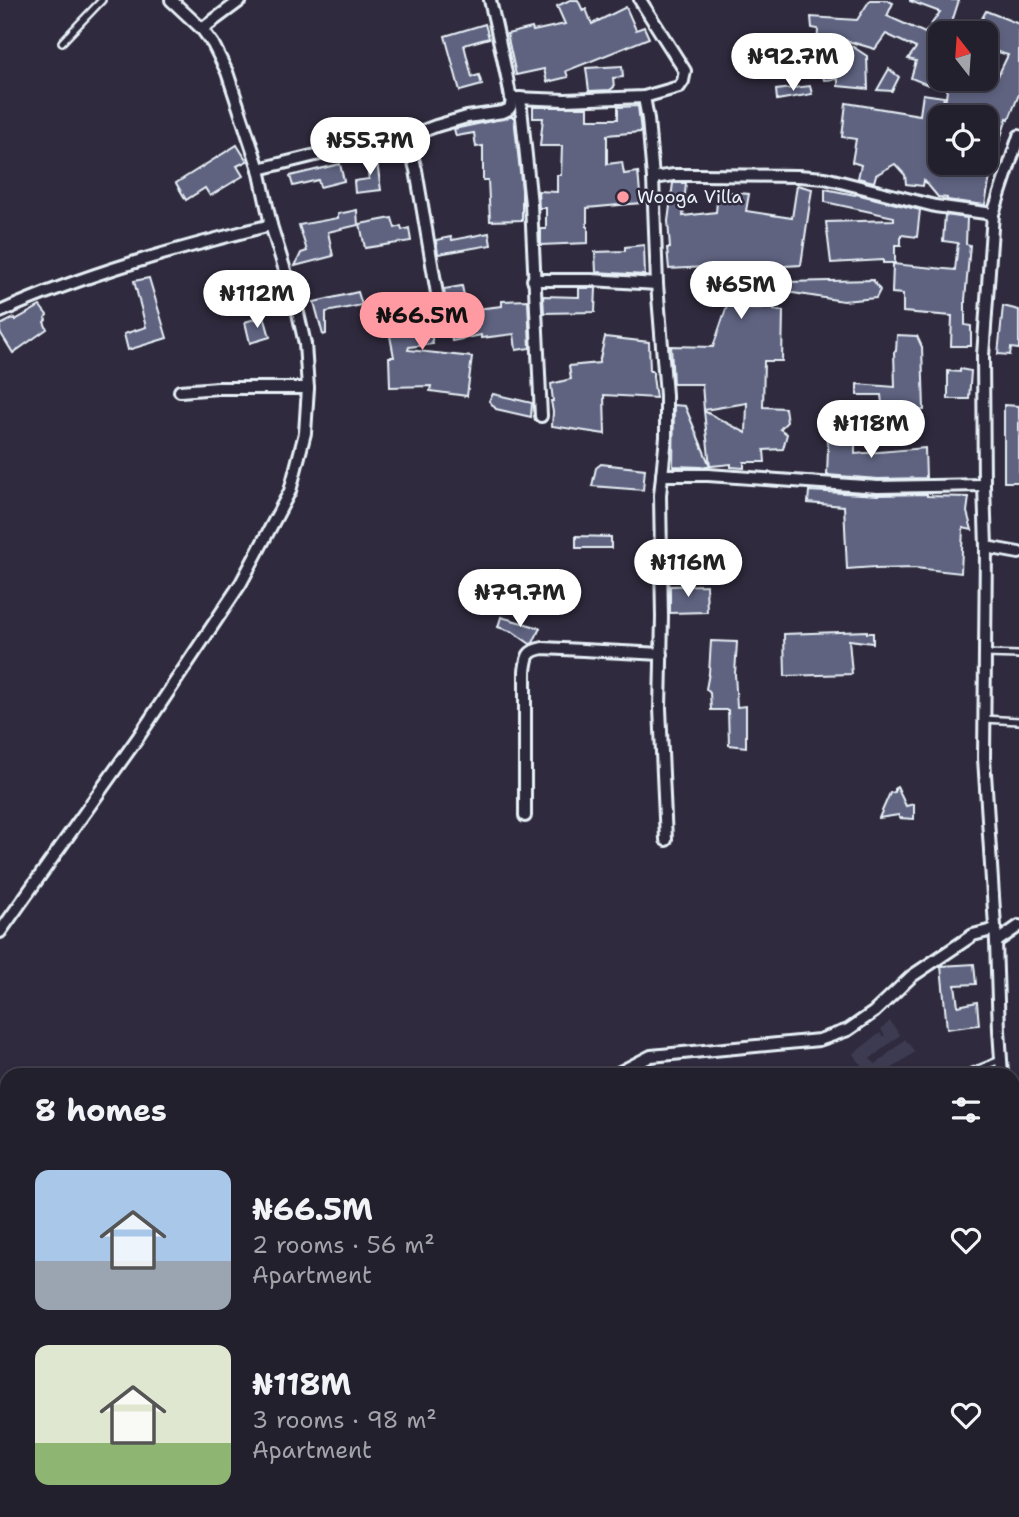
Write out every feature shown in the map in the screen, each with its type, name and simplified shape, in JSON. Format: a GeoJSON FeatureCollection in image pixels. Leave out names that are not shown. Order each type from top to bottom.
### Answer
{"type":"FeatureCollection","features":[{"type":"Feature","properties":{"kind":"street"},"geometry":{"type":"LineString","coordinates":[[0,932],[137,739],[241,583],[290,491],[305,433],[308,388],[305,344],[271,225],[259,169],[227,72],[213,44],[202,29],[172,0]]}},
{"type":"Feature","properties":{"kind":"street"},"geometry":{"type":"LineString","coordinates":[[202,29],[241,0]]}},
{"type":"Feature","properties":{"kind":"street"},"geometry":{"type":"LineString","coordinates":[[490,0],[503,61],[516,98],[531,204],[541,416]]}},
{"type":"Feature","properties":{"kind":"street"},"geometry":{"type":"LineString","coordinates":[[516,98],[565,100],[644,97],[679,87],[685,71],[640,0]]}},
{"type":"Feature","properties":{"kind":"street"},"geometry":{"type":"LineString","coordinates":[[644,97],[653,178],[657,284],[666,395],[666,437],[660,495],[660,708],[666,840]]}},
{"type":"Feature","properties":{"kind":"street"},"geometry":{"type":"LineString","coordinates":[[259,169],[332,151],[407,137],[467,117],[503,112],[508,110],[516,98]]}},
{"type":"Feature","properties":{"kind":"street"},"geometry":{"type":"LineString","coordinates":[[1001,1068],[996,929],[984,758],[986,547],[983,356],[993,214],[1019,136]]}},
{"type":"Feature","properties":{"kind":"street"},"geometry":{"type":"LineString","coordinates":[[407,137],[416,170],[442,323]]}},
{"type":"Feature","properties":{"kind":"street"},"geometry":{"type":"LineString","coordinates":[[653,178],[674,175],[825,178],[935,206],[993,214]]}},
{"type":"Feature","properties":{"kind":"street"},"geometry":{"type":"LineString","coordinates":[[0,312],[76,280],[184,247],[271,225]]}},
{"type":"Feature","properties":{"kind":"street"},"geometry":{"type":"LineString","coordinates":[[533,280],[657,284]]}},
{"type":"Feature","properties":{"kind":"street"},"geometry":{"type":"LineString","coordinates":[[180,391],[252,387],[308,388]]}},
{"type":"Feature","properties":{"kind":"street"},"geometry":{"type":"LineString","coordinates":[[662,475],[708,475],[878,487],[984,485]]}},
{"type":"Feature","properties":{"kind":"street"},"geometry":{"type":"LineString","coordinates":[[986,547],[1019,552]]}},
{"type":"Feature","properties":{"kind":"street"},"geometry":{"type":"LineString","coordinates":[[524,816],[527,656],[534,649],[543,648],[662,654]]}},
{"type":"Feature","properties":{"kind":"street"},"geometry":{"type":"LineString","coordinates":[[996,942],[1019,926]]}},
{"type":"Feature","properties":{"kind":"street"},"geometry":{"type":"LineString","coordinates":[[628,1068],[652,1056],[819,1040],[848,1030],[874,1012],[912,976],[973,934],[996,929]]}},
{"type":"Feature","properties":{"kind":"lane"},"geometry":{"type":"LineString","coordinates":[[62,42],[102,0]]}},
{"type":"Feature","properties":{"kind":"lane"},"geometry":{"type":"LineString","coordinates":[[985,653],[1019,655]]}},
{"type":"Feature","properties":{"kind":"lane"},"geometry":{"type":"LineString","coordinates":[[984,719],[1019,721]]}},
{"type":"Feature","properties":{"kind":"lane"},"geometry":{"type":"LineString","coordinates":[[981,1068],[1000,1060]]}},
{"type":"Feature","properties":{"kind":"shaded area"},"geometry":{"type":"Polygon","coordinates":[[[890,1021],[900,1035],[870,1059],[876,1064],[905,1039],[915,1052],[892,1068],[864,1068],[853,1054],[880,1033],[885,1036],[881,1029],[890,1021]]]}},
{"type":"Feature","properties":{"kind":"building"},"geometry":{"type":"Polygon","coordinates":[[[570,0],[578,0],[583,11],[586,9],[592,24],[626,7],[636,30],[644,27],[649,38],[566,71],[568,77],[547,82],[544,69],[516,75],[507,34],[565,24],[557,6],[570,0]]]}},
{"type":"Feature","properties":{"kind":"building"},"geometry":{"type":"Polygon","coordinates":[[[870,0],[886,0],[893,3],[887,16],[925,33],[928,29],[928,85],[911,78],[916,61],[908,59],[916,48],[886,34],[875,49],[841,39],[867,56],[868,89],[838,86],[838,79],[824,80],[817,52],[818,29],[812,28],[811,17],[857,20],[870,0]]]}},
{"type":"Feature","properties":{"kind":"building"},"geometry":{"type":"Polygon","coordinates":[[[910,0],[959,0],[952,21],[934,21],[940,12],[910,1],[910,0]]]}},
{"type":"Feature","properties":{"kind":"building"},"geometry":{"type":"Polygon","coordinates":[[[986,11],[1019,24],[1019,94],[1009,119],[1007,118],[998,146],[998,105],[945,103],[947,91],[998,91],[998,76],[1008,55],[998,52],[998,21],[981,21],[986,11]]]}},
{"type":"Feature","properties":{"kind":"building"},"geometry":{"type":"Polygon","coordinates":[[[485,24],[489,38],[464,45],[472,77],[479,75],[482,85],[460,91],[445,36],[485,24]]]}},
{"type":"Feature","properties":{"kind":"building"},"geometry":{"type":"Polygon","coordinates":[[[622,66],[623,77],[613,78],[614,87],[610,90],[589,91],[586,68],[622,66]]]}},
{"type":"Feature","properties":{"kind":"building"},"geometry":{"type":"Polygon","coordinates":[[[889,69],[899,77],[892,91],[877,90],[889,69]]]}},
{"type":"Feature","properties":{"kind":"building"},"geometry":{"type":"Polygon","coordinates":[[[810,86],[812,94],[777,100],[776,90],[810,86]]]}},
{"type":"Feature","properties":{"kind":"building"},"geometry":{"type":"Polygon","coordinates":[[[923,94],[944,97],[943,105],[928,105],[928,175],[990,177],[985,205],[938,197],[924,180],[923,186],[906,184],[905,175],[895,164],[876,175],[874,182],[858,178],[861,165],[852,162],[856,139],[842,137],[846,103],[920,115],[923,94]]]}},
{"type":"Feature","properties":{"kind":"building"},"geometry":{"type":"Polygon","coordinates":[[[638,106],[641,132],[607,135],[607,164],[622,162],[624,174],[638,172],[641,203],[587,208],[588,243],[541,245],[541,229],[546,229],[546,208],[539,208],[538,191],[557,192],[557,175],[561,175],[562,146],[540,146],[543,118],[533,118],[533,107],[588,107],[588,119],[618,119],[618,107],[638,106]]]}},
{"type":"Feature","properties":{"kind":"building"},"geometry":{"type":"Polygon","coordinates":[[[514,117],[522,190],[522,220],[490,221],[488,180],[483,180],[483,146],[476,147],[474,133],[456,136],[454,129],[514,117]]]}},
{"type":"Feature","properties":{"kind":"building"},"geometry":{"type":"Polygon","coordinates":[[[237,145],[247,161],[237,166],[243,176],[210,196],[205,188],[186,200],[176,183],[237,145]]]}},
{"type":"Feature","properties":{"kind":"building"},"geometry":{"type":"Polygon","coordinates":[[[376,155],[381,190],[355,193],[354,181],[369,179],[365,157],[376,155]]]}},
{"type":"Feature","properties":{"kind":"building"},"geometry":{"type":"Polygon","coordinates":[[[340,164],[344,181],[320,187],[318,180],[293,186],[290,176],[340,164]]]}},
{"type":"Feature","properties":{"kind":"building"},"geometry":{"type":"Polygon","coordinates":[[[673,183],[686,183],[683,216],[716,212],[718,191],[749,194],[746,211],[792,218],[797,185],[812,189],[801,265],[785,266],[786,282],[873,280],[880,290],[876,298],[843,301],[774,290],[774,310],[783,311],[782,361],[764,361],[763,407],[785,408],[787,422],[780,429],[787,434],[783,449],[764,450],[765,462],[744,462],[744,468],[731,467],[731,464],[701,467],[673,466],[674,405],[685,406],[710,466],[704,411],[746,433],[747,403],[704,410],[702,384],[673,384],[671,346],[713,347],[728,303],[746,308],[762,308],[763,288],[723,282],[725,266],[669,269],[668,221],[673,183]]]}},
{"type":"Feature","properties":{"kind":"building"},"geometry":{"type":"Polygon","coordinates":[[[825,189],[920,210],[917,237],[901,235],[901,245],[895,245],[895,263],[883,263],[883,260],[831,263],[826,222],[894,220],[894,217],[825,202],[825,189]]]}},
{"type":"Feature","properties":{"kind":"building"},"geometry":{"type":"Polygon","coordinates":[[[357,210],[358,225],[328,232],[333,256],[295,266],[301,253],[307,251],[299,225],[338,218],[338,214],[357,210]]]}},
{"type":"Feature","properties":{"kind":"building"},"geometry":{"type":"Polygon","coordinates":[[[945,215],[967,218],[966,244],[970,245],[965,325],[971,326],[971,346],[951,346],[952,316],[903,312],[903,294],[892,293],[893,264],[955,270],[958,243],[943,241],[945,215]]]}},
{"type":"Feature","properties":{"kind":"building"},"geometry":{"type":"Polygon","coordinates":[[[392,218],[395,228],[409,228],[411,241],[365,248],[360,224],[392,218]]]}},
{"type":"Feature","properties":{"kind":"building"},"geometry":{"type":"Polygon","coordinates":[[[489,233],[491,245],[438,254],[436,240],[489,233]]]}},
{"type":"Feature","properties":{"kind":"building"},"geometry":{"type":"Polygon","coordinates":[[[644,245],[645,275],[596,272],[595,252],[625,251],[625,247],[644,245]]]}},
{"type":"Feature","properties":{"kind":"building"},"geometry":{"type":"Polygon","coordinates":[[[149,278],[167,338],[128,350],[124,334],[146,327],[134,281],[149,278]]]}},
{"type":"Feature","properties":{"kind":"building"},"geometry":{"type":"Polygon","coordinates":[[[462,286],[467,310],[502,306],[502,301],[528,300],[530,348],[516,350],[514,334],[481,338],[481,335],[452,341],[444,289],[462,286]]]}},
{"type":"Feature","properties":{"kind":"building"},"geometry":{"type":"Polygon","coordinates":[[[579,288],[596,288],[595,312],[544,313],[543,296],[579,297],[579,288]]]}},
{"type":"Feature","properties":{"kind":"building"},"geometry":{"type":"Polygon","coordinates":[[[358,292],[362,305],[326,312],[326,334],[323,335],[314,302],[358,292]]]}},
{"type":"Feature","properties":{"kind":"building"},"geometry":{"type":"Polygon","coordinates":[[[429,296],[433,316],[428,317],[433,344],[409,347],[408,350],[472,357],[467,396],[430,391],[431,386],[390,387],[389,357],[394,357],[384,304],[429,296]]]}},
{"type":"Feature","properties":{"kind":"building"},"geometry":{"type":"Polygon","coordinates":[[[40,306],[47,315],[44,322],[47,329],[13,353],[0,332],[0,325],[40,306]]]}},
{"type":"Feature","properties":{"kind":"building"},"geometry":{"type":"Polygon","coordinates":[[[1003,306],[1019,310],[1019,349],[1011,348],[1010,355],[998,354],[1003,306]]]}},
{"type":"Feature","properties":{"kind":"building"},"geometry":{"type":"Polygon","coordinates":[[[264,316],[270,337],[250,343],[245,322],[264,316]]]}},
{"type":"Feature","properties":{"kind":"building"},"geometry":{"type":"Polygon","coordinates":[[[897,335],[917,336],[922,347],[924,410],[883,412],[881,395],[857,395],[857,384],[895,387],[894,352],[897,335]]]}},
{"type":"Feature","properties":{"kind":"building"},"geometry":{"type":"Polygon","coordinates":[[[605,337],[649,342],[650,371],[653,371],[656,398],[604,395],[605,434],[552,426],[551,384],[571,379],[569,366],[599,363],[605,337]]]}},
{"type":"Feature","properties":{"kind":"building"},"geometry":{"type":"Polygon","coordinates":[[[960,369],[971,371],[969,399],[948,399],[948,371],[960,372],[960,369]]]}},
{"type":"Feature","properties":{"kind":"building"},"geometry":{"type":"Polygon","coordinates":[[[493,394],[532,403],[531,417],[496,409],[489,401],[493,394]]]}},
{"type":"Feature","properties":{"kind":"building"},"geometry":{"type":"Polygon","coordinates":[[[1004,405],[1019,406],[1019,482],[1004,482],[1004,405]]]}},
{"type":"Feature","properties":{"kind":"building"},"geometry":{"type":"Polygon","coordinates":[[[827,428],[850,428],[850,437],[855,436],[855,454],[925,448],[926,478],[878,479],[827,475],[827,428]]]}},
{"type":"Feature","properties":{"kind":"building"},"geometry":{"type":"Polygon","coordinates":[[[601,464],[645,469],[643,490],[592,486],[596,468],[601,464]]]}},
{"type":"Feature","properties":{"kind":"building"},"geometry":{"type":"Polygon","coordinates":[[[809,491],[969,497],[967,512],[972,530],[963,528],[961,573],[915,568],[847,569],[844,506],[808,503],[809,491]]]}},
{"type":"Feature","properties":{"kind":"building"},"geometry":{"type":"Polygon","coordinates":[[[576,536],[611,537],[611,548],[576,548],[576,536]]]}},
{"type":"Feature","properties":{"kind":"building"},"geometry":{"type":"Polygon","coordinates":[[[516,579],[551,594],[546,609],[508,596],[516,579]]]}},
{"type":"Feature","properties":{"kind":"building"},"geometry":{"type":"Polygon","coordinates":[[[706,585],[707,612],[670,613],[670,586],[706,585]]]}},
{"type":"Feature","properties":{"kind":"building"},"geometry":{"type":"Polygon","coordinates":[[[501,617],[540,628],[533,643],[530,644],[513,632],[498,627],[501,617]]]}},
{"type":"Feature","properties":{"kind":"building"},"geometry":{"type":"Polygon","coordinates":[[[873,633],[873,643],[849,640],[852,674],[785,676],[784,634],[873,633]]]}},
{"type":"Feature","properties":{"kind":"building"},"geometry":{"type":"Polygon","coordinates":[[[711,641],[737,642],[737,707],[746,706],[746,747],[729,745],[728,710],[711,710],[710,693],[706,689],[711,641]]]}},
{"type":"Feature","properties":{"kind":"building"},"geometry":{"type":"Polygon","coordinates":[[[897,787],[906,806],[914,804],[914,819],[899,818],[899,815],[879,818],[890,793],[895,792],[897,787]]]}},
{"type":"Feature","properties":{"kind":"building"},"geometry":{"type":"Polygon","coordinates":[[[974,964],[976,984],[955,985],[958,1006],[977,1002],[979,1025],[947,1029],[941,966],[974,964]]]}},
{"type":"Feature","properties":{"kind":"place","name":"Wooga Villa"},"geometry":{"type":"Point","coordinates":[623,197]}}]}
